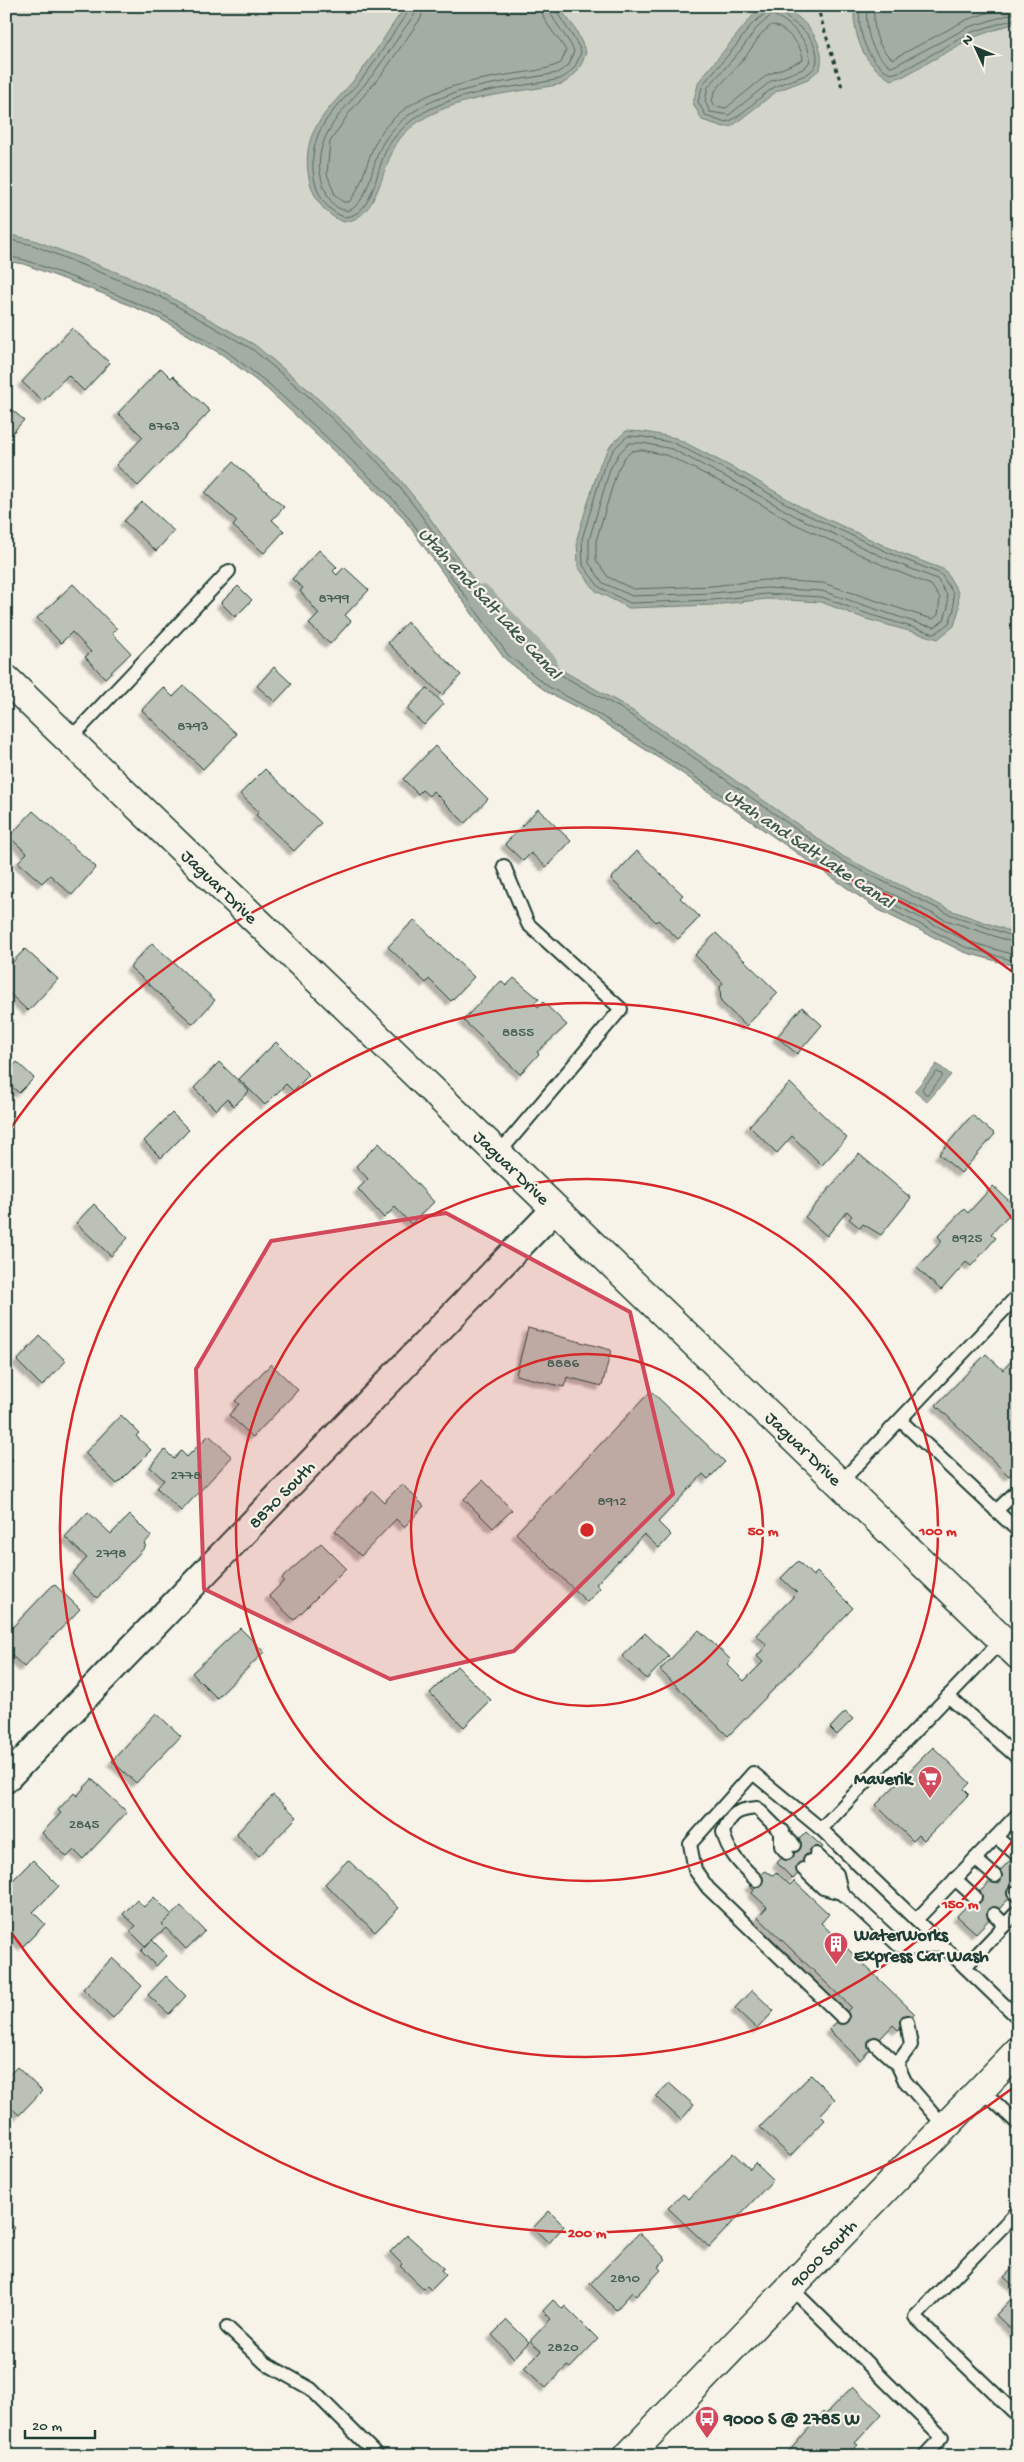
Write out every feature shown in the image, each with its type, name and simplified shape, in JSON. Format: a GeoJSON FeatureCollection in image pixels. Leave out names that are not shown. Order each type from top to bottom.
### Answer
{"type":"FeatureCollection","features":[{"type":"Feature","properties":{"kind":"main road","name":"Jaguar Drive"},"geometry":{"type":"LineString","coordinates":[[6,679],[1014,1651]]}},
{"type":"Feature","properties":{"kind":"main road","name":"9000 South"},"geometry":{"type":"LineString","coordinates":[[628,2456],[1018,2051]]}},
{"type":"Feature","properties":{"kind":"street","name":"8870 South"},"geometry":{"type":"LineString","coordinates":[[6,1779],[555,1208]]}},
{"type":"Feature","properties":{"kind":"lane"},"geometry":{"type":"LineString","coordinates":[[69,740],[229,572]]}},
{"type":"Feature","properties":{"kind":"lane"},"geometry":{"type":"LineString","coordinates":[[498,1154],[621,1010],[528,924],[504,866]]}},
{"type":"Feature","properties":{"kind":"lane"},"geometry":{"type":"LineString","coordinates":[[840,1483],[1018,1295]]}},
{"type":"Feature","properties":{"kind":"lane"},"geometry":{"type":"LineString","coordinates":[[900,1420],[1018,1531]]}},
{"type":"Feature","properties":{"kind":"lane"},"geometry":{"type":"LineString","coordinates":[[996,1511],[1018,1490]]}},
{"type":"Feature","properties":{"kind":"lane"},"geometry":{"type":"LineString","coordinates":[[821,1829],[948,1696],[1014,1651]]}},
{"type":"Feature","properties":{"kind":"lane"},"geometry":{"type":"LineString","coordinates":[[948,1696],[1018,1758]]}},
{"type":"Feature","properties":{"kind":"lane"},"geometry":{"type":"LineString","coordinates":[[842,2017],[708,1888],[695,1870],[690,1844],[753,1773],[821,1829],[1018,2018]]}},
{"type":"Feature","properties":{"kind":"lane"},"geometry":{"type":"LineString","coordinates":[[756,1880],[737,1862],[726,1845],[723,1832],[729,1819],[741,1809],[757,1808],[781,1830],[793,1833],[794,1845],[782,1846],[781,1830]]}},
{"type":"Feature","properties":{"kind":"lane"},"geometry":{"type":"LineString","coordinates":[[916,1920],[1018,1814]]}},
{"type":"Feature","properties":{"kind":"lane"},"geometry":{"type":"LineString","coordinates":[[996,1837],[1016,1854]]}},
{"type":"Feature","properties":{"kind":"lane"},"geometry":{"type":"LineString","coordinates":[[975,1859],[995,1876]]}},
{"type":"Feature","properties":{"kind":"lane"},"geometry":{"type":"LineString","coordinates":[[810,1861],[842,1894],[898,1945],[910,1949],[941,1944]]}},
{"type":"Feature","properties":{"kind":"lane"},"geometry":{"type":"LineString","coordinates":[[955,1879],[975,1897]]}},
{"type":"Feature","properties":{"kind":"lane"},"geometry":{"type":"LineString","coordinates":[[965,1967],[1018,1911]]}},
{"type":"Feature","properties":{"kind":"lane"},"geometry":{"type":"LineString","coordinates":[[994,1914],[1005,1925]]}},
{"type":"Feature","properties":{"kind":"lane"},"geometry":{"type":"LineString","coordinates":[[897,2064],[911,2045],[907,2022]]}},
{"type":"Feature","properties":{"kind":"lane"},"geometry":{"type":"LineString","coordinates":[[875,2044],[897,2064],[905,2082],[945,2127]]}},
{"type":"Feature","properties":{"kind":"lane"},"geometry":{"type":"LineString","coordinates":[[981,2089],[1018,2124]]}},
{"type":"Feature","properties":{"kind":"lane"},"geometry":{"type":"LineString","coordinates":[[1018,2211],[915,2317],[1018,2416]]}},
{"type":"Feature","properties":{"kind":"lane"},"geometry":{"type":"LineString","coordinates":[[790,2288],[942,2437],[924,2456]]}},
{"type":"Feature","properties":{"kind":"lane"},"geometry":{"type":"LineString","coordinates":[[227,2327],[266,2362],[311,2388],[378,2456]]}},
{"type":"Feature","properties":{"kind":"path"},"geometry":{"type":"LineString","coordinates":[[817,6],[842,87]]}},
{"type":"Feature","properties":{"kind":"highlighted area"},"geometry":{"type":"Polygon","coordinates":[[[446,1213],[630,1312],[673,1494],[514,1651],[390,1679],[204,1589],[196,1369],[271,1241],[446,1213]]]}},
{"type":"Feature","properties":{"kind":"shaded area"},"geometry":{"type":"Polygon","coordinates":[[[6,6],[1018,6],[1018,967],[964,952],[879,910],[679,771],[590,714],[547,692],[504,658],[402,516],[329,444],[266,388],[223,355],[159,318],[104,294],[24,264],[6,261],[6,6]]]}},
{"type":"Feature","properties":{"kind":"water"},"geometry":{"type":"Polygon","coordinates":[[[406,6],[558,6],[575,28],[586,52],[577,71],[562,84],[499,94],[456,104],[418,122],[403,135],[395,146],[379,186],[366,210],[357,218],[344,222],[323,208],[311,186],[307,160],[312,135],[321,119],[365,67],[406,6]]]}},
{"type":"Feature","properties":{"kind":"water"},"geometry":{"type":"Polygon","coordinates":[[[856,6],[1018,6],[1018,22],[974,37],[904,76],[891,80],[871,63],[862,50],[855,22],[854,13],[856,6]]]}},
{"type":"Feature","properties":{"kind":"water"},"geometry":{"type":"Polygon","coordinates":[[[774,7],[784,9],[793,14],[810,29],[820,49],[820,69],[808,79],[777,91],[732,126],[724,127],[702,120],[693,103],[699,81],[754,14],[763,8],[774,7]]]}},
{"type":"Feature","properties":{"kind":"water"},"geometry":{"type":"Polygon","coordinates":[[[6,234],[34,240],[126,276],[163,293],[255,345],[311,392],[389,466],[422,507],[504,622],[519,638],[556,667],[622,704],[689,748],[844,857],[950,910],[1018,934],[1018,967],[964,952],[879,910],[679,771],[590,714],[547,692],[504,658],[402,516],[266,388],[223,355],[159,318],[104,294],[24,264],[6,261],[6,234]]]}},
{"type":"Feature","properties":{"kind":"water"},"geometry":{"type":"Polygon","coordinates":[[[626,431],[645,432],[676,438],[747,475],[801,507],[898,552],[945,570],[958,592],[959,609],[954,626],[938,639],[866,619],[821,602],[767,599],[713,605],[629,608],[596,591],[578,567],[577,538],[600,464],[611,445],[626,431]]]}},
{"type":"Feature","properties":{"kind":"water"},"geometry":{"type":"Polygon","coordinates":[[[937,1064],[951,1075],[927,1102],[914,1091],[937,1064]]]}},
{"type":"Feature","properties":{"kind":"building"},"geometry":{"type":"Polygon","coordinates":[[[72,328],[110,363],[84,391],[68,375],[43,401],[22,382],[72,328]]]}},
{"type":"Feature","properties":{"kind":"building"},"geometry":{"type":"Polygon","coordinates":[[[161,368],[171,378],[173,376],[210,411],[138,486],[116,465],[143,437],[118,413],[161,368]]]}},
{"type":"Feature","properties":{"kind":"building"},"geometry":{"type":"Polygon","coordinates":[[[6,405],[24,420],[6,440],[6,405]]]}},
{"type":"Feature","properties":{"kind":"building"},"geometry":{"type":"Polygon","coordinates":[[[233,462],[284,507],[272,520],[284,531],[264,553],[233,526],[237,521],[205,493],[233,462]]]}},
{"type":"Feature","properties":{"kind":"building"},"geometry":{"type":"Polygon","coordinates":[[[142,502],[174,531],[156,551],[124,521],[142,502]]]}},
{"type":"Feature","properties":{"kind":"building"},"geometry":{"type":"Polygon","coordinates":[[[319,550],[337,567],[333,571],[337,575],[344,567],[369,590],[345,615],[351,621],[330,644],[309,624],[319,614],[300,591],[303,588],[292,579],[319,550]]]}},
{"type":"Feature","properties":{"kind":"building"},"geometry":{"type":"Polygon","coordinates":[[[73,584],[117,629],[112,633],[131,653],[105,678],[85,657],[91,652],[72,632],[61,643],[37,618],[73,584]]]}},
{"type":"Feature","properties":{"kind":"building"},"geometry":{"type":"Polygon","coordinates":[[[238,586],[252,600],[235,617],[221,603],[238,586]]]}},
{"type":"Feature","properties":{"kind":"building"},"geometry":{"type":"Polygon","coordinates":[[[407,622],[461,675],[442,695],[388,643],[407,622]]]}},
{"type":"Feature","properties":{"kind":"building"},"geometry":{"type":"Polygon","coordinates":[[[274,667],[292,684],[275,702],[257,686],[274,667]]]}},
{"type":"Feature","properties":{"kind":"building"},"geometry":{"type":"Polygon","coordinates":[[[184,686],[237,734],[203,769],[142,710],[163,687],[173,697],[184,686]]]}},
{"type":"Feature","properties":{"kind":"building"},"geometry":{"type":"Polygon","coordinates":[[[427,688],[444,704],[424,725],[407,709],[427,688]]]}},
{"type":"Feature","properties":{"kind":"building"},"geometry":{"type":"Polygon","coordinates":[[[435,746],[488,799],[465,823],[433,791],[429,796],[422,790],[418,794],[403,779],[435,746]]]}},
{"type":"Feature","properties":{"kind":"building"},"geometry":{"type":"Polygon","coordinates":[[[265,769],[321,823],[294,851],[256,815],[259,812],[240,794],[265,769]]]}},
{"type":"Feature","properties":{"kind":"building"},"geometry":{"type":"Polygon","coordinates":[[[538,809],[571,841],[546,867],[531,853],[523,861],[505,844],[538,809]]]}},
{"type":"Feature","properties":{"kind":"building"},"geometry":{"type":"Polygon","coordinates":[[[33,811],[96,867],[72,895],[50,875],[42,883],[18,862],[27,853],[9,837],[33,811]]]}},
{"type":"Feature","properties":{"kind":"building"},"geometry":{"type":"Polygon","coordinates":[[[637,851],[683,895],[680,898],[700,917],[678,939],[658,920],[656,922],[611,879],[637,851]]]}},
{"type":"Feature","properties":{"kind":"building"},"geometry":{"type":"Polygon","coordinates":[[[414,920],[474,977],[451,1001],[429,979],[426,983],[388,947],[414,920]]]}},
{"type":"Feature","properties":{"kind":"building"},"geometry":{"type":"Polygon","coordinates":[[[716,933],[778,993],[746,1026],[721,1002],[720,987],[723,983],[695,955],[716,933]]]}},
{"type":"Feature","properties":{"kind":"building"},"geometry":{"type":"Polygon","coordinates":[[[152,943],[215,1000],[193,1024],[130,967],[152,943]]]}},
{"type":"Feature","properties":{"kind":"building"},"geometry":{"type":"Polygon","coordinates":[[[25,949],[58,979],[28,1011],[6,990],[6,969],[25,949]]]}},
{"type":"Feature","properties":{"kind":"building"},"geometry":{"type":"Polygon","coordinates":[[[514,978],[539,999],[534,1003],[538,1007],[543,1002],[567,1025],[537,1052],[539,1054],[520,1074],[463,1020],[501,981],[506,986],[514,978]]]}},
{"type":"Feature","properties":{"kind":"building"},"geometry":{"type":"Polygon","coordinates":[[[802,1007],[822,1025],[797,1054],[777,1037],[802,1007]]]}},
{"type":"Feature","properties":{"kind":"building"},"geometry":{"type":"Polygon","coordinates":[[[276,1042],[309,1075],[293,1091],[286,1084],[265,1105],[239,1079],[276,1042]]]}},
{"type":"Feature","properties":{"kind":"building"},"geometry":{"type":"Polygon","coordinates":[[[17,1062],[34,1078],[19,1093],[6,1081],[6,1074],[17,1062]]]}},
{"type":"Feature","properties":{"kind":"building"},"geometry":{"type":"Polygon","coordinates":[[[219,1062],[249,1091],[234,1106],[227,1099],[216,1110],[194,1088],[219,1062]]]}},
{"type":"Feature","properties":{"kind":"building"},"geometry":{"type":"Polygon","coordinates":[[[790,1083],[847,1138],[822,1165],[792,1136],[777,1153],[749,1126],[790,1083]]]}},
{"type":"Feature","properties":{"kind":"building"},"geometry":{"type":"Polygon","coordinates":[[[172,1113],[189,1130],[161,1158],[144,1141],[172,1113]]]}},
{"type":"Feature","properties":{"kind":"building"},"geometry":{"type":"Polygon","coordinates":[[[972,1115],[995,1134],[961,1173],[939,1154],[972,1115]]]}},
{"type":"Feature","properties":{"kind":"building"},"geometry":{"type":"Polygon","coordinates":[[[379,1143],[434,1202],[411,1224],[395,1207],[384,1218],[358,1189],[368,1179],[356,1166],[379,1143]]]}},
{"type":"Feature","properties":{"kind":"building"},"geometry":{"type":"Polygon","coordinates":[[[859,1154],[911,1198],[881,1235],[863,1224],[860,1228],[849,1219],[852,1216],[847,1211],[827,1236],[805,1217],[859,1154]]]}},
{"type":"Feature","properties":{"kind":"building"},"geometry":{"type":"Polygon","coordinates":[[[993,1186],[1016,1207],[991,1234],[996,1238],[971,1266],[966,1262],[941,1290],[917,1268],[942,1241],[938,1236],[964,1209],[968,1213],[993,1186]]]}},
{"type":"Feature","properties":{"kind":"building"},"geometry":{"type":"Polygon","coordinates":[[[94,1204],[128,1238],[111,1256],[76,1223],[94,1204]]]}},
{"type":"Feature","properties":{"kind":"building"},"geometry":{"type":"Polygon","coordinates":[[[528,1328],[611,1350],[602,1386],[567,1377],[564,1387],[516,1375],[528,1328]]]}},
{"type":"Feature","properties":{"kind":"building"},"geometry":{"type":"Polygon","coordinates":[[[40,1336],[66,1361],[42,1386],[17,1361],[40,1336]]]}},
{"type":"Feature","properties":{"kind":"building"},"geometry":{"type":"Polygon","coordinates":[[[986,1354],[1003,1370],[1018,1354],[1018,1467],[1009,1476],[936,1405],[986,1354]]]}},
{"type":"Feature","properties":{"kind":"building"},"geometry":{"type":"Polygon","coordinates":[[[271,1364],[298,1390],[253,1437],[229,1415],[239,1404],[235,1401],[271,1364]]]}},
{"type":"Feature","properties":{"kind":"building"},"geometry":{"type":"Polygon","coordinates":[[[651,1391],[725,1462],[708,1479],[703,1474],[658,1522],[671,1535],[659,1548],[644,1534],[596,1584],[600,1588],[587,1602],[516,1533],[651,1391]]]}},
{"type":"Feature","properties":{"kind":"building"},"geometry":{"type":"Polygon","coordinates":[[[121,1415],[139,1433],[136,1436],[151,1450],[117,1484],[85,1453],[121,1415]]]}},
{"type":"Feature","properties":{"kind":"building"},"geometry":{"type":"Polygon","coordinates":[[[209,1435],[232,1457],[181,1511],[157,1488],[164,1480],[150,1467],[165,1450],[174,1459],[181,1451],[187,1457],[209,1435]]]}},
{"type":"Feature","properties":{"kind":"building"},"geometry":{"type":"Polygon","coordinates":[[[6,1454],[13,1460],[6,1466],[6,1454]]]}},
{"type":"Feature","properties":{"kind":"building"},"geometry":{"type":"Polygon","coordinates":[[[483,1480],[512,1510],[493,1528],[464,1499],[483,1480]]]}},
{"type":"Feature","properties":{"kind":"building"},"geometry":{"type":"Polygon","coordinates":[[[402,1484],[424,1506],[404,1527],[396,1519],[361,1556],[335,1531],[373,1491],[384,1502],[402,1484]]]}},
{"type":"Feature","properties":{"kind":"building"},"geometry":{"type":"Polygon","coordinates":[[[88,1512],[111,1534],[130,1515],[151,1536],[144,1544],[146,1546],[97,1598],[72,1574],[87,1558],[65,1537],[88,1512]]]}},
{"type":"Feature","properties":{"kind":"building"},"geometry":{"type":"Polygon","coordinates":[[[321,1543],[346,1568],[294,1620],[269,1596],[284,1581],[282,1578],[321,1543]]]}},
{"type":"Feature","properties":{"kind":"building"},"geometry":{"type":"Polygon","coordinates":[[[798,1561],[813,1576],[817,1572],[853,1608],[728,1736],[660,1670],[699,1630],[731,1660],[727,1664],[744,1681],[763,1662],[757,1656],[767,1645],[756,1635],[797,1593],[781,1578],[798,1561]]]}},
{"type":"Feature","properties":{"kind":"building"},"geometry":{"type":"Polygon","coordinates":[[[54,1584],[80,1609],[24,1667],[6,1650],[6,1634],[54,1584]]]}},
{"type":"Feature","properties":{"kind":"building"},"geometry":{"type":"Polygon","coordinates":[[[240,1628],[264,1652],[217,1698],[192,1673],[240,1628]]]}},
{"type":"Feature","properties":{"kind":"building"},"geometry":{"type":"Polygon","coordinates":[[[645,1633],[669,1656],[647,1679],[622,1656],[645,1633]]]}},
{"type":"Feature","properties":{"kind":"building"},"geometry":{"type":"Polygon","coordinates":[[[457,1666],[491,1700],[464,1727],[430,1693],[457,1666]]]}},
{"type":"Feature","properties":{"kind":"building"},"geometry":{"type":"Polygon","coordinates":[[[845,1712],[853,1719],[837,1735],[830,1728],[845,1712]]]}},
{"type":"Feature","properties":{"kind":"building"},"geometry":{"type":"Polygon","coordinates":[[[156,1713],[181,1736],[136,1783],[112,1761],[156,1713]]]}},
{"type":"Feature","properties":{"kind":"building"},"geometry":{"type":"Polygon","coordinates":[[[933,1747],[970,1783],[964,1789],[969,1794],[924,1840],[919,1835],[913,1841],[876,1805],[933,1747]]]}},
{"type":"Feature","properties":{"kind":"building"},"geometry":{"type":"Polygon","coordinates":[[[92,1779],[127,1812],[83,1859],[74,1850],[67,1857],[42,1833],[61,1813],[58,1810],[74,1793],[77,1796],[92,1779]]]}},
{"type":"Feature","properties":{"kind":"building"},"geometry":{"type":"Polygon","coordinates":[[[273,1795],[297,1817],[259,1856],[236,1834],[273,1795]]]}},
{"type":"Feature","properties":{"kind":"building"},"geometry":{"type":"Polygon","coordinates":[[[806,1832],[823,1847],[793,1879],[777,1863],[806,1832]]]}},
{"type":"Feature","properties":{"kind":"building"},"geometry":{"type":"Polygon","coordinates":[[[1018,1852],[1018,1889],[976,1933],[957,1916],[1018,1852]]]}},
{"type":"Feature","properties":{"kind":"building"},"geometry":{"type":"Polygon","coordinates":[[[33,1860],[59,1886],[33,1912],[45,1924],[23,1946],[6,1929],[6,1887],[33,1860]]]}},
{"type":"Feature","properties":{"kind":"building"},"geometry":{"type":"Polygon","coordinates":[[[348,1860],[399,1908],[375,1932],[325,1884],[348,1860]]]}},
{"type":"Feature","properties":{"kind":"building","name":"WaterWorks Express Car Wash"},"geometry":{"type":"Polygon","coordinates":[[[765,1871],[773,1875],[776,1872],[790,1885],[794,1881],[829,1914],[821,1923],[915,2014],[898,2030],[893,2025],[860,2060],[829,2030],[851,2007],[758,1917],[767,1907],[752,1893],[754,1890],[749,1886],[765,1871]]]}},
{"type":"Feature","properties":{"kind":"building"},"geometry":{"type":"Polygon","coordinates":[[[154,1897],[172,1915],[162,1924],[166,1928],[145,1946],[130,1931],[136,1926],[123,1914],[137,1900],[144,1907],[154,1897]]]}},
{"type":"Feature","properties":{"kind":"building"},"geometry":{"type":"Polygon","coordinates":[[[181,1906],[205,1931],[186,1949],[162,1924],[181,1906]]]}},
{"type":"Feature","properties":{"kind":"building"},"geometry":{"type":"Polygon","coordinates":[[[152,1940],[167,1955],[156,1966],[141,1951],[152,1940]]]}},
{"type":"Feature","properties":{"kind":"building"},"geometry":{"type":"Polygon","coordinates":[[[112,1958],[142,1986],[113,2018],[83,1989],[112,1958]]]}},
{"type":"Feature","properties":{"kind":"building"},"geometry":{"type":"Polygon","coordinates":[[[166,1976],[186,1996],[169,2014],[148,1995],[166,1976]]]}},
{"type":"Feature","properties":{"kind":"building"},"geometry":{"type":"Polygon","coordinates":[[[752,1990],[774,2011],[757,2029],[735,2008],[752,1990]]]}},
{"type":"Feature","properties":{"kind":"building"},"geometry":{"type":"Polygon","coordinates":[[[17,2067],[42,2091],[19,2115],[6,2103],[6,2078],[17,2067]]]}},
{"type":"Feature","properties":{"kind":"building"},"geometry":{"type":"Polygon","coordinates":[[[811,2075],[835,2099],[820,2115],[825,2120],[790,2156],[760,2127],[811,2075]]]}},
{"type":"Feature","properties":{"kind":"building"},"geometry":{"type":"Polygon","coordinates":[[[669,2083],[694,2105],[681,2120],[656,2097],[669,2083]]]}},
{"type":"Feature","properties":{"kind":"building"},"geometry":{"type":"Polygon","coordinates":[[[733,2153],[750,2169],[755,2163],[773,2180],[709,2247],[668,2208],[683,2194],[689,2199],[733,2153]]]}},
{"type":"Feature","properties":{"kind":"building"},"geometry":{"type":"Polygon","coordinates":[[[549,2211],[564,2226],[549,2243],[533,2228],[549,2211]]]}},
{"type":"Feature","properties":{"kind":"building"},"geometry":{"type":"Polygon","coordinates":[[[6,2219],[15,2228],[6,2237],[6,2219]]]}},
{"type":"Feature","properties":{"kind":"building"},"geometry":{"type":"Polygon","coordinates":[[[639,2233],[666,2259],[658,2267],[661,2270],[636,2296],[632,2292],[616,2310],[590,2284],[639,2233]]]}},
{"type":"Feature","properties":{"kind":"building"},"geometry":{"type":"Polygon","coordinates":[[[407,2235],[444,2268],[441,2270],[446,2275],[431,2290],[427,2286],[424,2289],[400,2266],[402,2264],[390,2252],[407,2235]]]}},
{"type":"Feature","properties":{"kind":"building"},"geometry":{"type":"Polygon","coordinates":[[[1018,2263],[1018,2290],[1004,2277],[1018,2263]]]}},
{"type":"Feature","properties":{"kind":"building"},"geometry":{"type":"Polygon","coordinates":[[[1018,2292],[1018,2336],[996,2315],[1018,2292]]]}},
{"type":"Feature","properties":{"kind":"building"},"geometry":{"type":"Polygon","coordinates":[[[553,2300],[563,2309],[565,2306],[598,2339],[570,2368],[567,2366],[546,2388],[524,2368],[541,2351],[530,2341],[551,2319],[543,2311],[553,2300]]]}},
{"type":"Feature","properties":{"kind":"building"},"geometry":{"type":"Polygon","coordinates":[[[507,2320],[529,2342],[514,2358],[492,2335],[507,2320]]]}},
{"type":"Feature","properties":{"kind":"building"},"geometry":{"type":"Polygon","coordinates":[[[853,2386],[882,2414],[855,2443],[858,2445],[847,2456],[785,2456],[823,2412],[825,2415],[853,2386]]]}},
{"type":"Feature","properties":{"kind":"waterway","name":"Utah and Salt Lake Canal"},"geometry":{"type":"LineString","coordinates":[[481,597],[545,664]]}},
{"type":"Feature","properties":{"kind":"place","name":"Maverik"},"geometry":{"type":"Point","coordinates":[930,1799]}},
{"type":"Feature","properties":{"kind":"place","name":"WaterWorks Express Car Wash"},"geometry":{"type":"Point","coordinates":[836,1965]}},
{"type":"Feature","properties":{"kind":"place","name":"9000 S @ 2785 W"},"geometry":{"type":"Point","coordinates":[707,2439]}}]}
